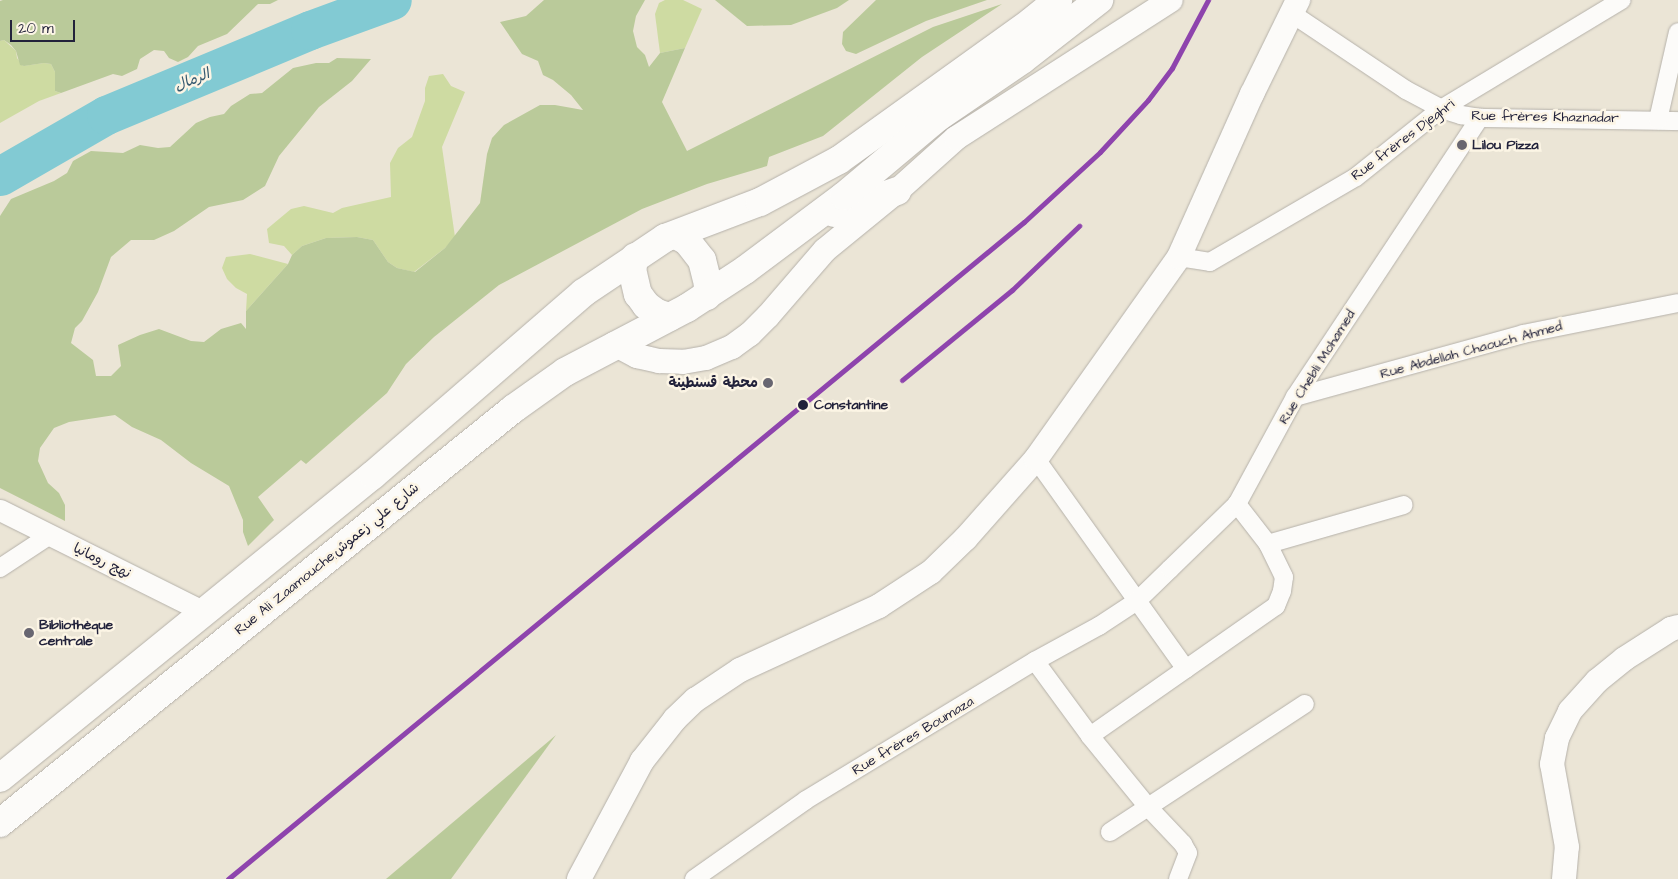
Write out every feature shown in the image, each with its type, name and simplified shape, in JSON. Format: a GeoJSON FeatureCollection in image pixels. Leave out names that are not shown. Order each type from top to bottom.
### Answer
{"type":"FeatureCollection","features":[{"type":"Feature","properties":{"kind":"main road"},"geometry":{"type":"LineString","coordinates":[[635,257],[632,269],[638,294],[646,305],[657,313],[669,318],[707,296],[811,221],[937,118],[1022,60],[1100,0]]}},
{"type":"Feature","properties":{"kind":"main road"},"geometry":{"type":"LineString","coordinates":[[614,344],[637,356],[660,361],[683,362],[706,358],[732,347],[750,334],[768,316],[825,250],[956,138],[1171,0]]}},
{"type":"Feature","properties":{"kind":"main road"},"geometry":{"type":"LineString","coordinates":[[0,778],[459,402],[577,298],[665,238],[760,202],[839,160],[1054,4]]}},
{"type":"Feature","properties":{"kind":"main road"},"geometry":{"type":"LineString","coordinates":[[579,879],[642,761],[675,719],[695,700],[740,670],[879,606],[931,572],[966,538],[1036,459],[1179,257],[1295,7]]}},
{"type":"Feature","properties":{"kind":"main road"},"geometry":{"type":"LineString","coordinates":[[811,221],[896,191]]}},
{"type":"Feature","properties":{"kind":"main road"},"geometry":{"type":"LineString","coordinates":[[676,235],[687,241],[702,260],[708,284],[707,296]]}},
{"type":"Feature","properties":{"kind":"main road","name":"Rue Ali Zaamouche;شارع علي زعموش"},"geometry":{"type":"LineString","coordinates":[[0,823],[513,409],[565,372],[614,344],[669,318]]}},
{"type":"Feature","properties":{"kind":"main road"},"geometry":{"type":"LineString","coordinates":[[1564,879],[1567,846],[1552,764],[1557,738],[1570,711],[1598,680],[1624,659],[1671,629],[1678,627]]}},
{"type":"Feature","properties":{"kind":"street","name":"Rue frères Djeghri"},"geometry":{"type":"LineString","coordinates":[[1179,257],[1210,262],[1356,177],[1441,109],[1622,0]]}},
{"type":"Feature","properties":{"kind":"street","name":"Rue frères Khaznadar"},"geometry":{"type":"LineString","coordinates":[[1295,7],[1406,90],[1441,109],[1480,118],[1678,121]]}},
{"type":"Feature","properties":{"kind":"street"},"geometry":{"type":"LineString","coordinates":[[1658,120],[1678,32]]}},
{"type":"Feature","properties":{"kind":"street","name":"Rue Chebli Mohamed"},"geometry":{"type":"LineString","coordinates":[[1137,601],[1237,504],[1295,397],[1480,118]]}},
{"type":"Feature","properties":{"kind":"street","name":"Rue Abdellah Chaouch Ahmed"},"geometry":{"type":"LineString","coordinates":[[1295,397],[1523,334],[1678,303]]}},
{"type":"Feature","properties":{"kind":"street"},"geometry":{"type":"LineString","coordinates":[[1036,459],[1186,669]]}},
{"type":"Feature","properties":{"kind":"street"},"geometry":{"type":"LineString","coordinates":[[1090,736],[1276,606],[1282,591],[1284,577],[1268,544],[1237,504]]}},
{"type":"Feature","properties":{"kind":"street"},"geometry":{"type":"LineString","coordinates":[[1268,544],[1404,505]]}},
{"type":"Feature","properties":{"kind":"street","name":"نهج رومانيا"},"geometry":{"type":"LineString","coordinates":[[0,510],[204,611]]}},
{"type":"Feature","properties":{"kind":"street"},"geometry":{"type":"LineString","coordinates":[[0,568],[50,535]]}},
{"type":"Feature","properties":{"kind":"street","name":"Rue frères Boumaza"},"geometry":{"type":"LineString","coordinates":[[694,879],[806,800],[1137,601]]}},
{"type":"Feature","properties":{"kind":"street"},"geometry":{"type":"LineString","coordinates":[[1035,661],[1090,736],[1148,807],[1183,844],[1188,853],[1178,879]]}},
{"type":"Feature","properties":{"kind":"street"},"geometry":{"type":"LineString","coordinates":[[1110,832],[1305,704]]}},
{"type":"Feature","properties":{"kind":"green space"},"geometry":{"type":"Polygon","coordinates":[[[278,0],[270,4],[258,4],[227,34],[198,46],[188,57],[178,62],[169,58],[164,51],[154,50],[140,59],[137,69],[122,76],[113,74],[61,93],[55,91],[55,72],[51,64],[20,65],[16,51],[11,45],[4,40],[0,41],[0,1],[278,0]]]}},
{"type":"Feature","properties":{"kind":"green space"},"geometry":{"type":"Polygon","coordinates":[[[544,0],[645,0],[636,16],[633,31],[637,47],[645,55],[649,67],[660,53],[685,48],[662,102],[687,151],[933,27],[1002,4],[922,57],[823,136],[769,157],[767,166],[707,184],[642,209],[499,285],[434,337],[406,364],[387,393],[306,464],[301,460],[258,497],[274,520],[248,546],[243,532],[243,520],[229,486],[191,463],[161,440],[132,427],[115,415],[69,422],[54,428],[40,448],[38,461],[48,483],[59,493],[65,505],[65,521],[0,488],[0,216],[11,199],[54,181],[67,173],[73,161],[91,151],[123,153],[140,145],[158,148],[170,147],[196,123],[224,114],[231,106],[250,94],[262,93],[293,68],[316,63],[329,63],[337,58],[371,59],[352,81],[319,107],[279,156],[265,186],[243,200],[209,207],[174,231],[154,240],[131,240],[111,257],[98,292],[82,321],[75,328],[71,343],[93,360],[96,376],[111,376],[121,366],[118,345],[140,335],[159,329],[191,341],[204,342],[221,329],[241,323],[246,329],[246,311],[288,264],[292,255],[302,246],[326,238],[357,237],[373,240],[388,262],[397,268],[415,272],[445,248],[480,203],[487,154],[492,138],[504,125],[540,105],[555,105],[583,110],[571,95],[553,80],[543,75],[538,61],[522,54],[500,22],[526,16],[544,0]]]}},
{"type":"Feature","properties":{"kind":"green space"},"geometry":{"type":"Polygon","coordinates":[[[665,0],[683,0],[702,9],[685,48],[660,53],[655,14],[659,3],[665,0]]]}},
{"type":"Feature","properties":{"kind":"green space"},"geometry":{"type":"Polygon","coordinates":[[[715,0],[849,0],[837,8],[791,25],[747,26],[715,0]]]}},
{"type":"Feature","properties":{"kind":"green space"},"geometry":{"type":"Polygon","coordinates":[[[876,0],[987,0],[926,21],[856,54],[846,51],[842,44],[843,32],[876,0]]]}},
{"type":"Feature","properties":{"kind":"green space"},"geometry":{"type":"Polygon","coordinates":[[[4,40],[16,51],[17,58],[23,66],[51,64],[55,72],[55,91],[61,93],[39,101],[0,123],[0,41],[4,40]]]}},
{"type":"Feature","properties":{"kind":"green space"},"geometry":{"type":"Polygon","coordinates":[[[443,74],[451,86],[465,92],[442,147],[455,237],[445,248],[414,272],[397,268],[388,262],[373,240],[357,237],[326,238],[302,246],[292,255],[284,246],[269,243],[267,229],[291,209],[304,206],[333,213],[342,208],[391,197],[390,163],[398,148],[412,137],[425,101],[425,88],[429,76],[443,74]]]}},
{"type":"Feature","properties":{"kind":"green space"},"geometry":{"type":"Polygon","coordinates":[[[250,254],[288,264],[246,311],[247,294],[236,288],[227,279],[222,268],[226,257],[250,254]]]}},
{"type":"Feature","properties":{"kind":"green space"},"geometry":{"type":"Polygon","coordinates":[[[556,735],[451,879],[386,879],[556,735]]]}},
{"type":"Feature","properties":{"kind":"waterway","name":"الرمال"},"geometry":{"type":"LineString","coordinates":[[0,176],[106,115],[310,30],[392,0]]}},
{"type":"Feature","properties":{"kind":"transit line"},"geometry":{"type":"LineString","coordinates":[[228,879],[1024,222],[1100,152],[1148,100],[1172,68],[1208,0]]}},
{"type":"Feature","properties":{"kind":"transit line"},"geometry":{"type":"LineString","coordinates":[[902,380],[1012,290],[1079,226]]}},
{"type":"Feature","properties":{"kind":"place","name":"Lilou Pizza"},"geometry":{"type":"Point","coordinates":[1462,145]}},
{"type":"Feature","properties":{"kind":"place","name":"محطة قسنطينة"},"geometry":{"type":"Point","coordinates":[768,383]}},
{"type":"Feature","properties":{"kind":"place","name":"Constantine"},"geometry":{"type":"Point","coordinates":[803,405]}},
{"type":"Feature","properties":{"kind":"place","name":"Bibliothèque centrale"},"geometry":{"type":"Point","coordinates":[29,633]}}]}
